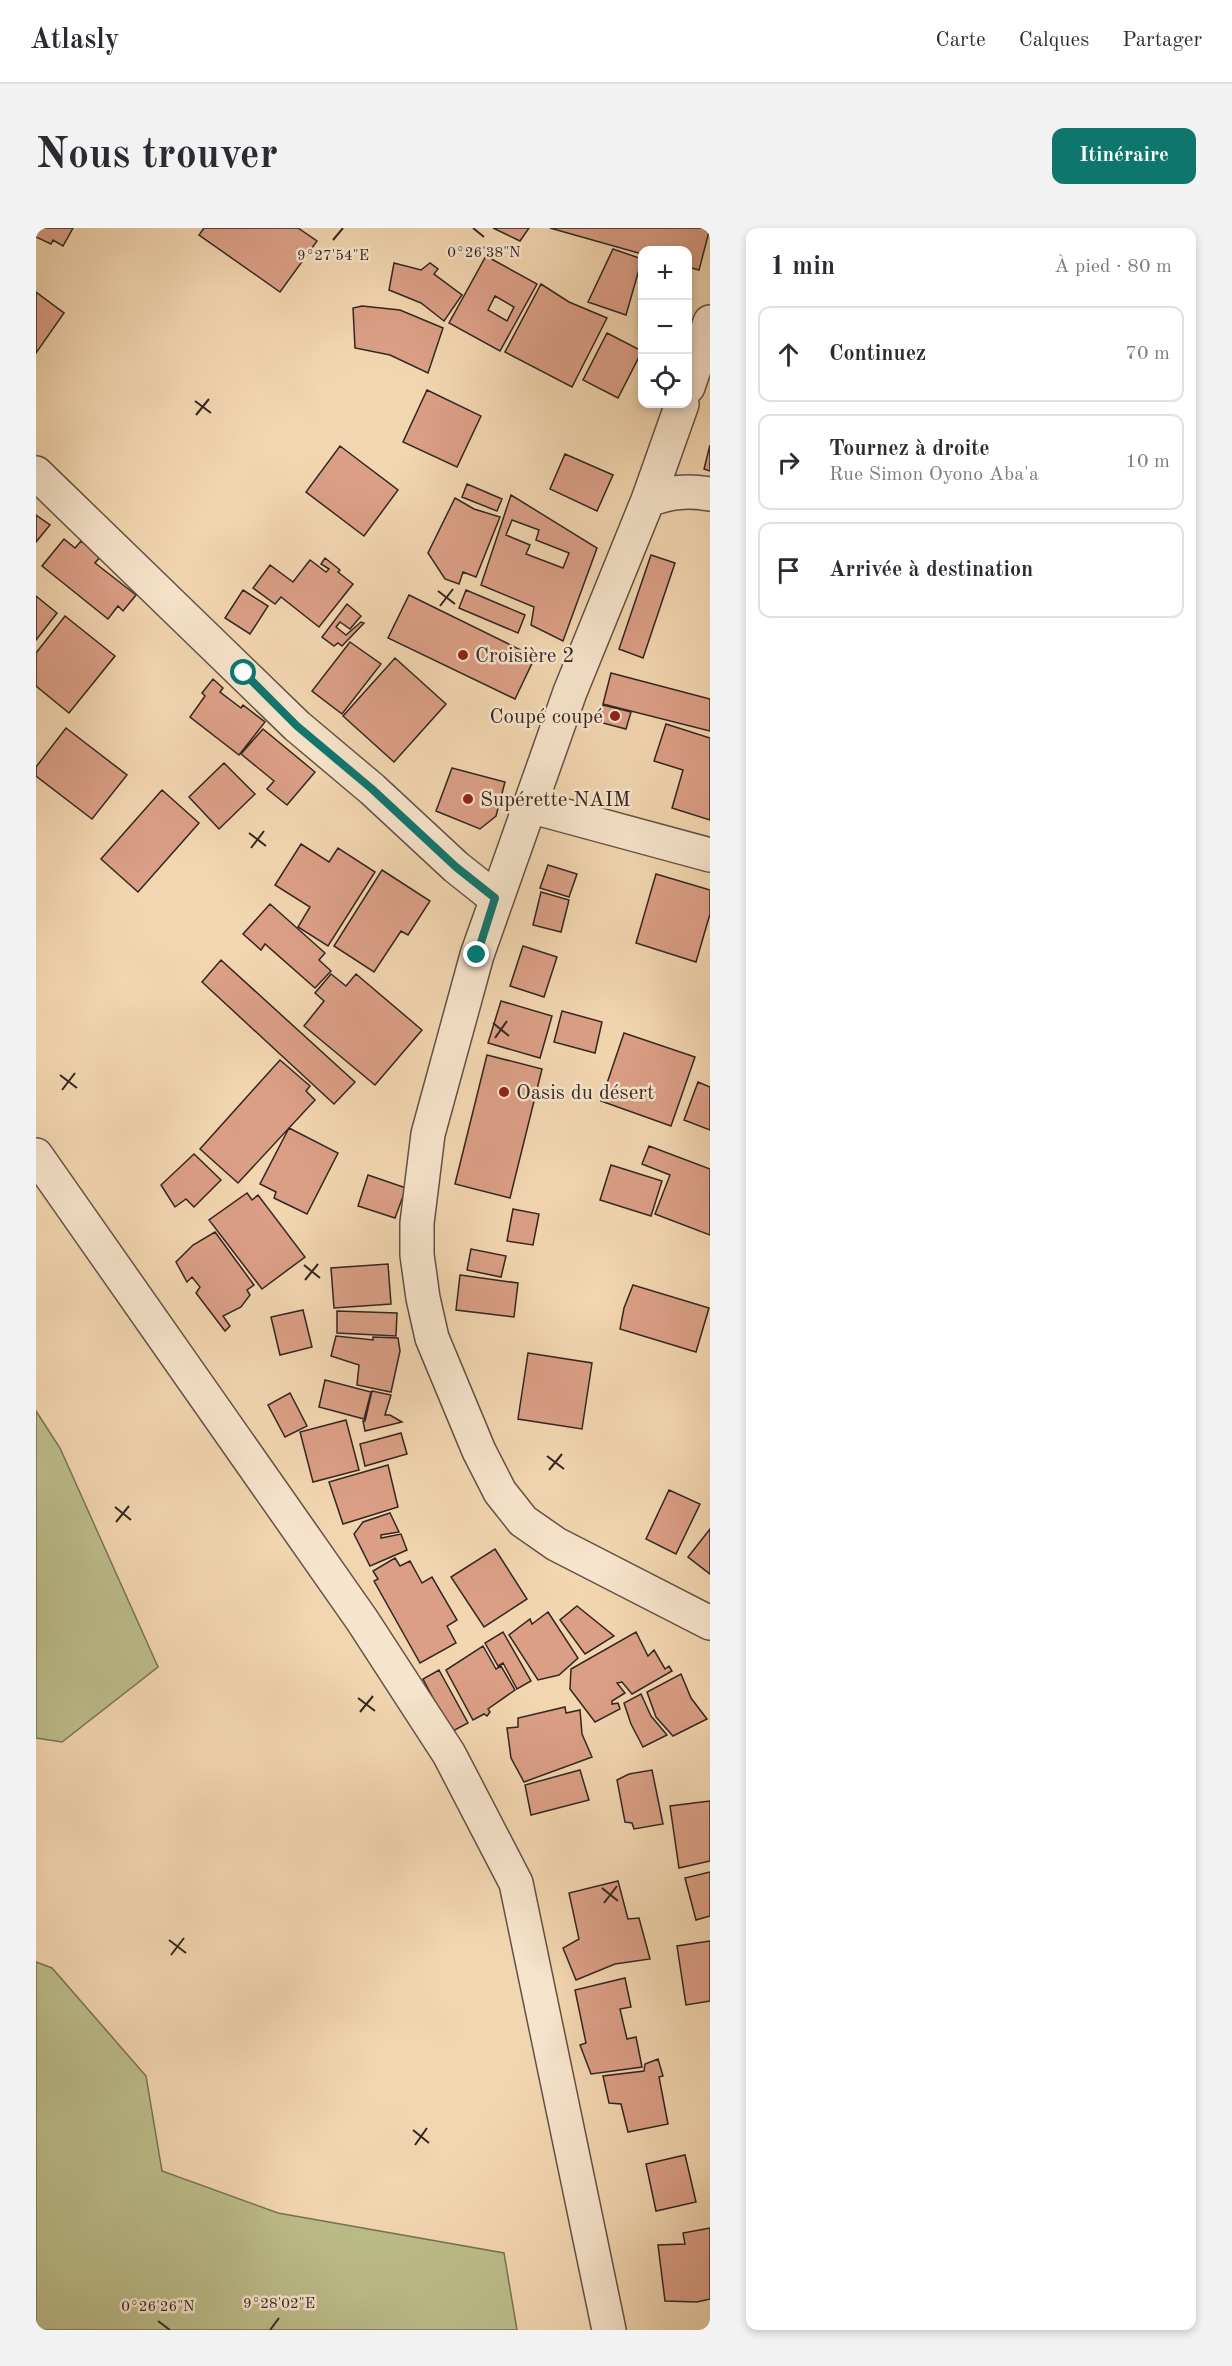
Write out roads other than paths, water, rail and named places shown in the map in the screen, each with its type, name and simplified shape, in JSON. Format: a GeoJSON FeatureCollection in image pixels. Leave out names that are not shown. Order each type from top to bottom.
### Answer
{"type":"FeatureCollection","features":[{"type":"Feature","properties":{"kind":"street"},"geometry":{"type":"LineString","coordinates":[[692,373],[710,322]]}},
{"type":"Feature","properties":{"kind":"street"},"geometry":{"type":"LineString","coordinates":[[681,408],[648,500],[570,692],[514,853],[495,898],[477,955],[428,1134],[417,1222],[417,1255],[423,1299],[432,1338],[479,1451],[500,1492],[524,1521],[556,1544],[710,1623]]}},
{"type":"Feature","properties":{"kind":"street"},"geometry":{"type":"LineString","coordinates":[[36,473],[297,726],[372,789],[456,867],[495,898]]}},
{"type":"Feature","properties":{"kind":"street"},"geometry":{"type":"LineString","coordinates":[[648,500],[668,492],[690,491],[710,494]]}},
{"type":"Feature","properties":{"kind":"street"},"geometry":{"type":"LineString","coordinates":[[529,806],[710,855]]}},
{"type":"Feature","properties":{"kind":"street"},"geometry":{"type":"LineString","coordinates":[[36,1155],[362,1620],[449,1754],[516,1883],[609,2330]]}},
{"type":"Feature","properties":{"kind":"place","name":"Croisière 2"},"geometry":{"type":"Point","coordinates":[463,655]}},
{"type":"Feature","properties":{"kind":"place","name":"Coupé coupé"},"geometry":{"type":"Point","coordinates":[615,716]}},
{"type":"Feature","properties":{"kind":"place","name":"Supérette NAIM"},"geometry":{"type":"Point","coordinates":[468,799]}},
{"type":"Feature","properties":{"kind":"place","name":"Oasis du désert"},"geometry":{"type":"Point","coordinates":[504,1092]}}]}
